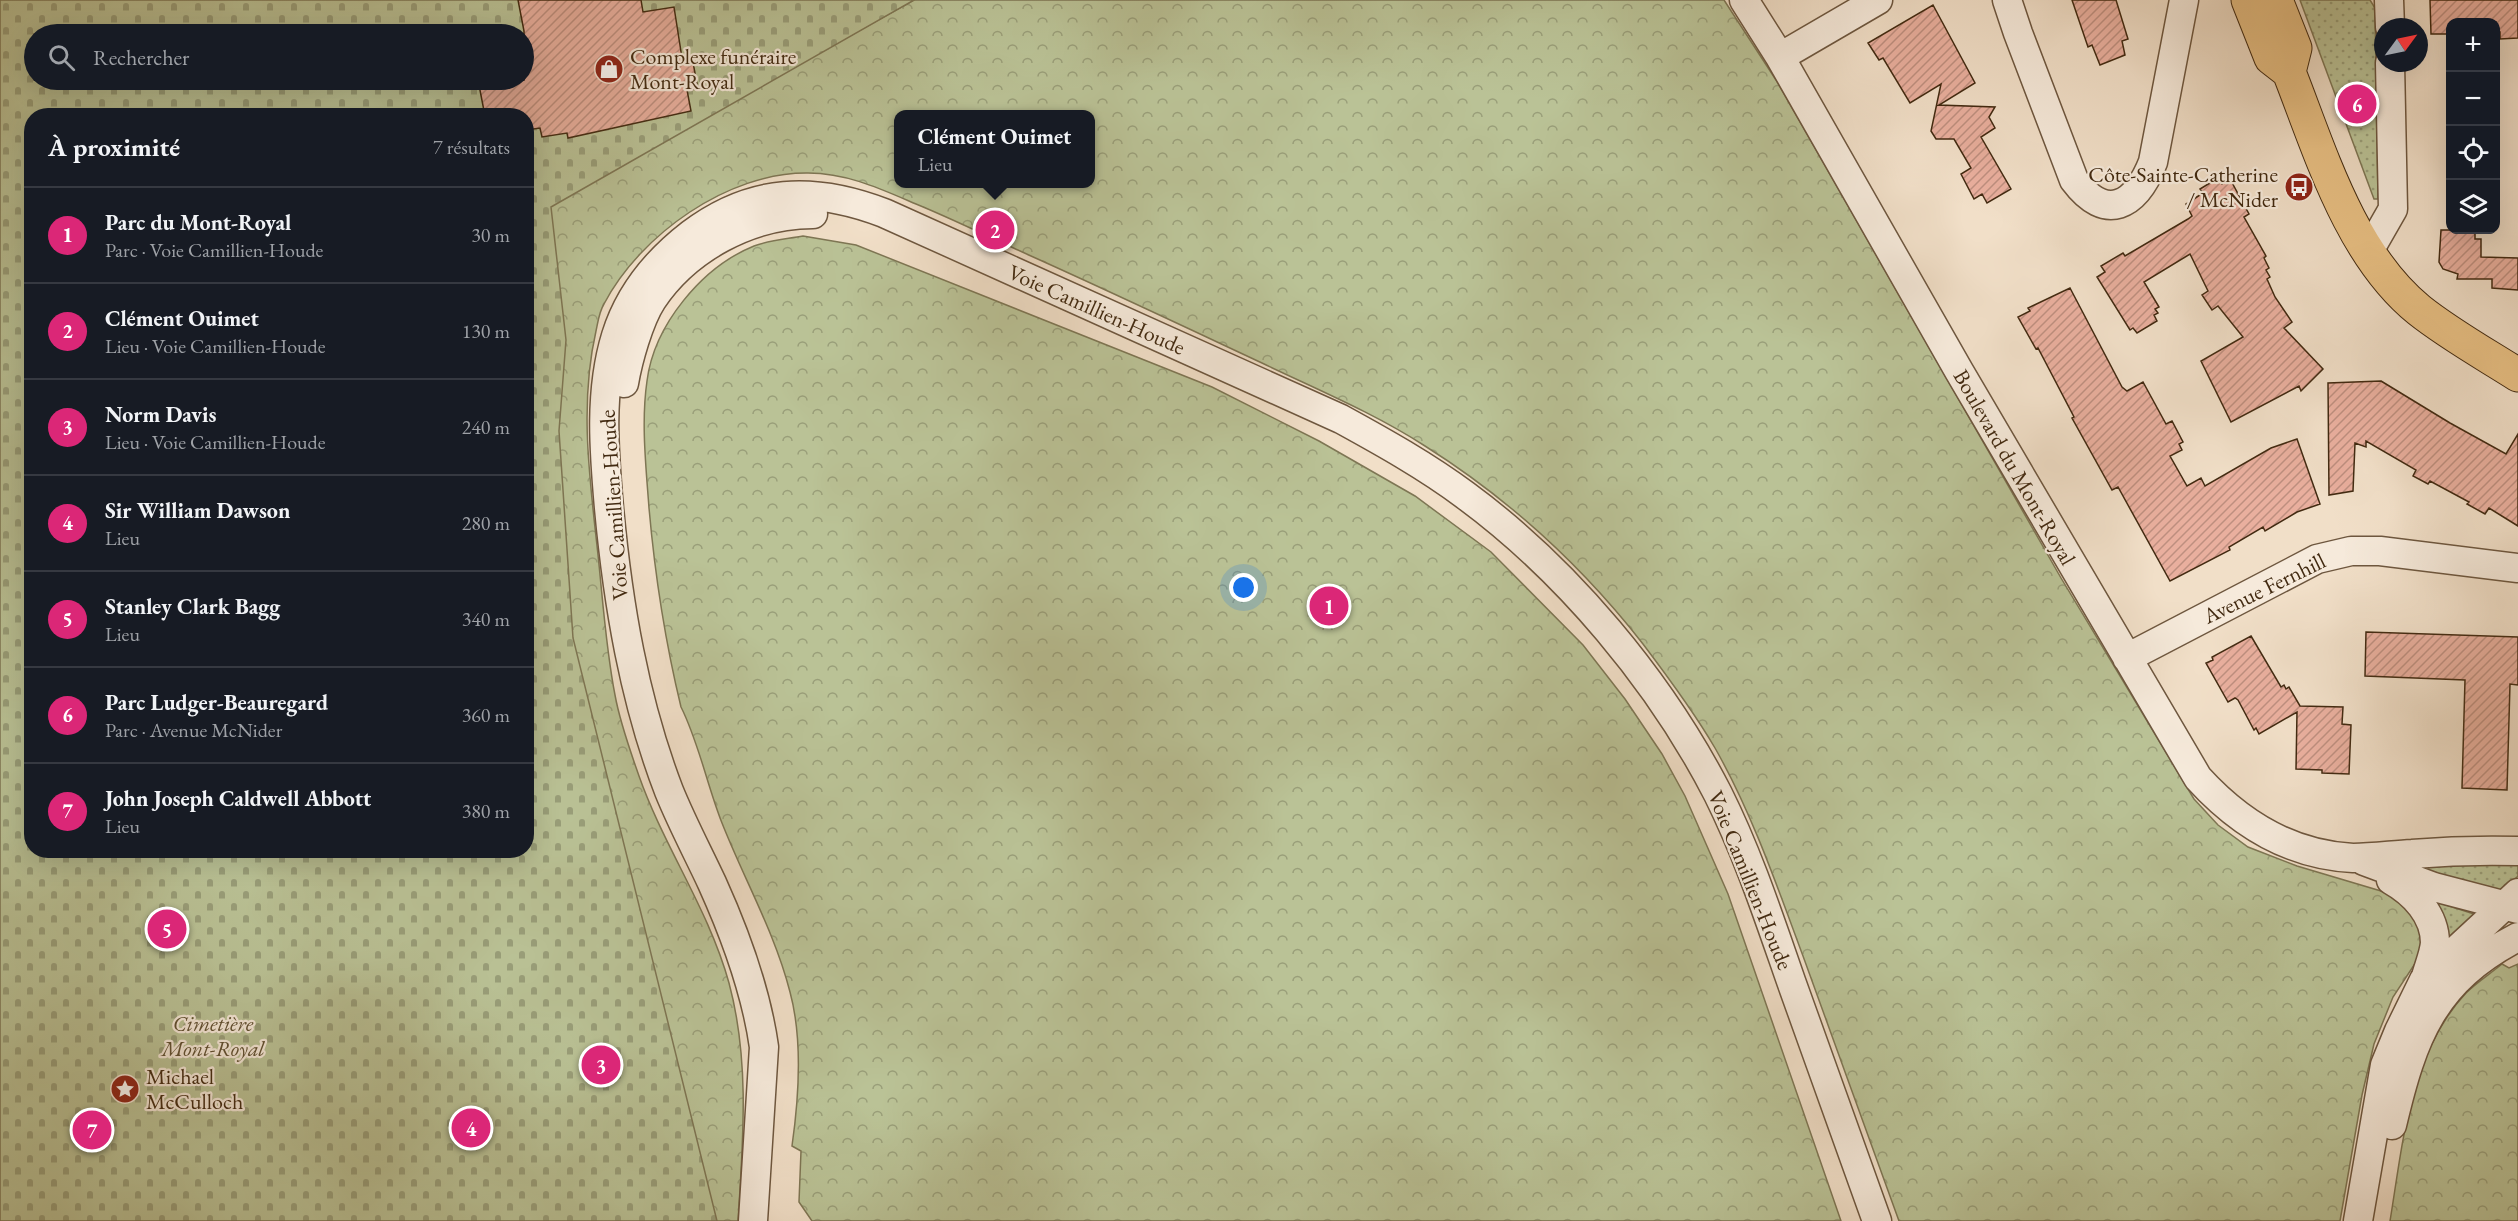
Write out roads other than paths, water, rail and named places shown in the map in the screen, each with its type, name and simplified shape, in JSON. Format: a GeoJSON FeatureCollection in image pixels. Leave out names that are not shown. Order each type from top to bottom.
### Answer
{"type":"FeatureCollection","features":[{"type":"Feature","properties":{"kind":"main road"},"geometry":{"type":"LineString","coordinates":[[2248,0],[2271,58],[2289,72],[2340,202],[2369,251],[2401,293],[2420,311],[2518,375]]}},
{"type":"Feature","properties":{"kind":"main road"},"geometry":{"type":"LineString","coordinates":[[2276,0],[2295,48],[2289,72]]}},
{"type":"Feature","properties":{"kind":"street","name":"Boulevard du Mont-Royal"},"geometry":{"type":"LineString","coordinates":[[1744,0],[1780,57],[2186,762],[2203,784],[2245,821],[2276,839],[2317,853],[2353,858],[2471,850],[2518,851]]}},
{"type":"Feature","properties":{"kind":"street"},"geometry":{"type":"LineString","coordinates":[[1780,57],[1878,0]]}},
{"type":"Feature","properties":{"kind":"street"},"geometry":{"type":"LineString","coordinates":[[2007,0],[2021,43],[2074,180],[2096,203],[2111,206],[2129,198],[2140,189],[2153,162],[2184,0]]}},
{"type":"Feature","properties":{"kind":"street"},"geometry":{"type":"LineString","coordinates":[[2389,0],[2390,18]]}},
{"type":"Feature","properties":{"kind":"street"},"geometry":{"type":"LineString","coordinates":[[2369,251],[2393,209],[2390,72]]}},
{"type":"Feature","properties":{"kind":"street","name":"Voie Camillien-Houde"},"geometry":{"type":"LineString","coordinates":[[753,1221],[764,1047],[760,1019],[735,938],[713,884],[669,791],[634,674],[616,577],[606,455],[606,393],[609,364],[616,335],[629,303],[650,271],[671,249],[708,221],[730,211],[759,200],[810,194],[847,201],[884,213],[1341,419],[1386,443],[1466,495],[1514,535],[1548,568],[1639,670],[1680,729],[1717,793],[1737,835],[1763,901],[1877,1221]]}},
{"type":"Feature","properties":{"kind":"street","name":"Voie Camillien-Houde"},"geometry":{"type":"LineString","coordinates":[[769,1221],[769,1172],[775,1073],[772,1016],[763,983],[733,902],[679,783],[654,704],[634,585],[625,481],[622,405],[629,361],[646,313],[651,303],[676,272],[712,244],[741,228],[789,214],[819,214],[846,219],[1207,369],[1350,437],[1449,497],[1490,529],[1547,581],[1628,673],[1671,737],[1711,806],[1749,898],[1864,1221]]}},
{"type":"Feature","properties":{"kind":"street","name":"Avenue Fernhill"},"geometry":{"type":"LineString","coordinates":[[2127,658],[2317,559],[2351,551],[2380,551],[2518,568]]}},
{"type":"Feature","properties":{"kind":"street","name":"Boulevard du Mont-Royal"},"geometry":{"type":"LineString","coordinates":[[2353,858],[2434,887],[2514,903]]}},
{"type":"Feature","properties":{"kind":"street"},"geometry":{"type":"LineString","coordinates":[[2353,858],[2407,889],[2425,910],[2435,944],[2424,980],[2398,1031],[2385,1065],[2358,1221]]}},
{"type":"Feature","properties":{"kind":"street"},"geometry":{"type":"LineString","coordinates":[[2424,980],[2514,903]]}},
{"type":"Feature","properties":{"kind":"street"},"geometry":{"type":"LineString","coordinates":[[2372,1221],[2381,1170],[2398,1101],[2410,1059],[2424,1026],[2438,1003],[2460,975],[2490,952],[2518,937]]}},
{"type":"Feature","properties":{"kind":"place","name":"Complexe funéraire Mont-Royal"},"geometry":{"type":"Point","coordinates":[609,69]}},
{"type":"Feature","properties":{"kind":"place","name":"Parc Ludger-Beauregard"},"geometry":{"type":"Point","coordinates":[2357,104]}},
{"type":"Feature","properties":{"kind":"place","name":"Côte-Sainte-Catherine / McNider"},"geometry":{"type":"Point","coordinates":[2299,187]}},
{"type":"Feature","properties":{"kind":"place","name":"Clément Ouimet"},"geometry":{"type":"Point","coordinates":[995,230]}},
{"type":"Feature","properties":{"kind":"place","name":"Parc du Mont-Royal"},"geometry":{"type":"Point","coordinates":[1329,606]}},
{"type":"Feature","properties":{"kind":"place","name":"Stanley Clark Bagg"},"geometry":{"type":"Point","coordinates":[167,929]}},
{"type":"Feature","properties":{"kind":"place","name":"Norm Davis"},"geometry":{"type":"Point","coordinates":[601,1065]}},
{"type":"Feature","properties":{"kind":"place","name":"Michael McCulloch"},"geometry":{"type":"Point","coordinates":[125,1089]}},
{"type":"Feature","properties":{"kind":"place","name":"Sir William Dawson"},"geometry":{"type":"Point","coordinates":[471,1128]}},
{"type":"Feature","properties":{"kind":"place","name":"John Joseph Caldwell Abbott"},"geometry":{"type":"Point","coordinates":[92,1130]}},
{"type":"Feature","properties":{"kind":"park label","name":"Cimetière Mont-Royal"},"geometry":{"type":"Point","coordinates":[213,1036]}}]}
